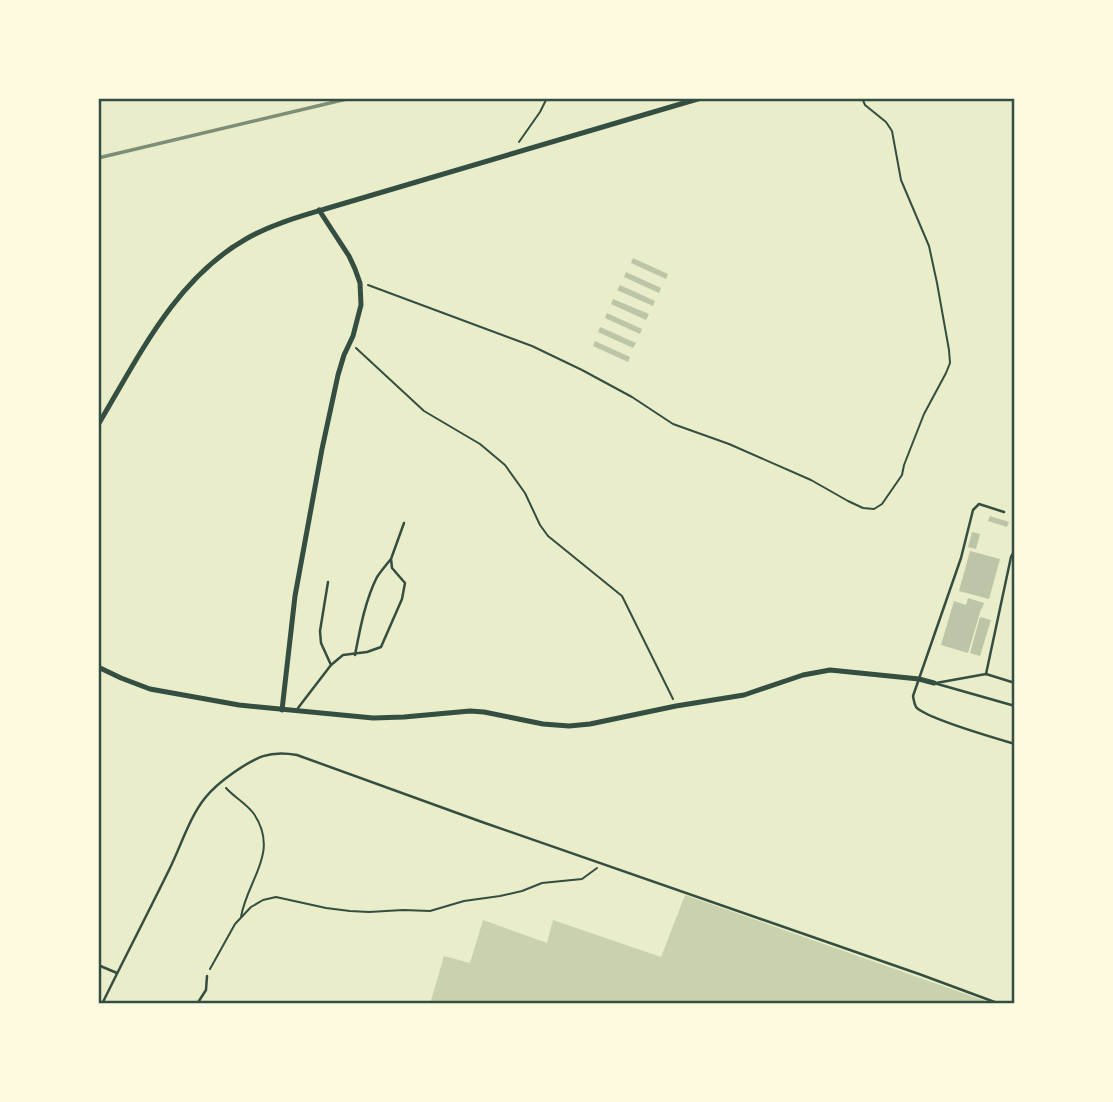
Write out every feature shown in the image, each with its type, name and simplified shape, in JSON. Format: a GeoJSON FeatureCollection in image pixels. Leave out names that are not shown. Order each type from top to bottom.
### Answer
{"type":"FeatureCollection","features":[{"type":"Feature","properties":{"kind":"street"},"geometry":{"type":"LineString","coordinates":[[98,425],[167,312],[215,259],[246,239],[280,223],[701,98]]}},
{"type":"Feature","properties":{"kind":"street"},"geometry":{"type":"LineString","coordinates":[[282,710],[295,596],[331,408],[344,355],[361,305],[360,283],[349,256],[319,211]]}},
{"type":"Feature","properties":{"kind":"street"},"geometry":{"type":"LineString","coordinates":[[98,667],[150,689],[239,705],[373,718],[470,711],[569,726],[744,695],[803,675],[830,670],[919,679],[934,683]]}},
{"type":"Feature","properties":{"kind":"lane"},"geometry":{"type":"LineString","coordinates":[[1004,512],[979,504],[973,510],[961,558],[913,696],[918,709],[1015,744]]}},
{"type":"Feature","properties":{"kind":"lane"},"geometry":{"type":"LineString","coordinates":[[355,654],[360,626],[378,576],[391,559],[404,523]]}},
{"type":"Feature","properties":{"kind":"lane"},"geometry":{"type":"LineString","coordinates":[[986,674],[1015,549]]}},
{"type":"Feature","properties":{"kind":"lane"},"geometry":{"type":"LineString","coordinates":[[296,711],[331,665],[343,655],[381,647],[402,599],[405,583],[392,568],[391,559]]}},
{"type":"Feature","properties":{"kind":"lane"},"geometry":{"type":"LineString","coordinates":[[328,582],[320,631],[321,643],[331,665]]}},
{"type":"Feature","properties":{"kind":"lane"},"geometry":{"type":"LineString","coordinates":[[934,683],[986,674],[1015,683]]}},
{"type":"Feature","properties":{"kind":"lane"},"geometry":{"type":"LineString","coordinates":[[934,683],[1015,706]]}},
{"type":"Feature","properties":{"kind":"lane"},"geometry":{"type":"LineString","coordinates":[[102,1004],[200,804],[220,783],[248,762],[261,756],[284,752],[1000,1004]]}},
{"type":"Feature","properties":{"kind":"lane"},"geometry":{"type":"LineString","coordinates":[[98,965],[117,974]]}},
{"type":"Feature","properties":{"kind":"lane"},"geometry":{"type":"LineString","coordinates":[[197,1004],[206,990],[207,976]]}},
{"type":"Feature","properties":{"kind":"path"},"geometry":{"type":"LineString","coordinates":[[514,153],[547,98]]}},
{"type":"Feature","properties":{"kind":"path"},"geometry":{"type":"LineString","coordinates":[[360,283],[532,346],[632,397],[673,424],[729,444],[811,480],[863,508],[874,509],[881,504],[902,475],[924,414],[950,363],[929,246],[901,180],[892,131],[886,122],[865,105],[862,98]]}},
{"type":"Feature","properties":{"kind":"path"},"geometry":{"type":"LineString","coordinates":[[350,342],[424,411],[480,444],[505,465],[521,487],[548,536],[622,596],[676,706]]}},
{"type":"Feature","properties":{"kind":"path"},"geometry":{"type":"LineString","coordinates":[[220,783],[253,812],[262,831],[264,854],[243,905],[241,918]]}},
{"type":"Feature","properties":{"kind":"path"},"geometry":{"type":"LineString","coordinates":[[207,976],[235,924],[262,900],[276,897],[350,911],[430,911],[464,901],[522,891],[542,883],[582,879],[602,864]]}},
{"type":"Feature","properties":{"kind":"green space"},"geometry":{"type":"Polygon","coordinates":[[[685,895],[994,1004],[430,1004],[444,956],[470,963],[483,920],[547,943],[553,920],[661,957],[685,895]]]}},
{"type":"Feature","properties":{"kind":"building"},"geometry":{"type":"Polygon","coordinates":[[[633,258],[668,274],[666,279],[631,263],[633,258]]]}},
{"type":"Feature","properties":{"kind":"building"},"geometry":{"type":"Polygon","coordinates":[[[626,272],[661,288],[659,293],[624,277],[626,272]]]}},
{"type":"Feature","properties":{"kind":"building"},"geometry":{"type":"Polygon","coordinates":[[[620,285],[655,301],[653,306],[617,290],[620,285]]]}},
{"type":"Feature","properties":{"kind":"building"},"geometry":{"type":"Polygon","coordinates":[[[613,299],[649,314],[646,320],[611,304],[613,299]]]}},
{"type":"Feature","properties":{"kind":"building"},"geometry":{"type":"Polygon","coordinates":[[[607,313],[642,329],[640,334],[605,318],[607,313]]]}},
{"type":"Feature","properties":{"kind":"building"},"geometry":{"type":"Polygon","coordinates":[[[600,327],[636,343],[633,348],[598,332],[600,327]]]}},
{"type":"Feature","properties":{"kind":"building"},"geometry":{"type":"Polygon","coordinates":[[[595,341],[630,357],[628,362],[593,346],[595,341]]]}},
{"type":"Feature","properties":{"kind":"building"},"geometry":{"type":"Polygon","coordinates":[[[990,516],[1009,522],[1007,527],[988,521],[990,516]]]}},
{"type":"Feature","properties":{"kind":"building"},"geometry":{"type":"Polygon","coordinates":[[[972,532],[980,534],[976,549],[968,547],[972,532]]]}},
{"type":"Feature","properties":{"kind":"building"},"geometry":{"type":"Polygon","coordinates":[[[970,551],[1000,559],[989,599],[959,591],[970,551]]]}},
{"type":"Feature","properties":{"kind":"building"},"geometry":{"type":"Polygon","coordinates":[[[968,598],[984,603],[968,653],[941,645],[954,601],[966,605],[968,598]]]}},
{"type":"Feature","properties":{"kind":"building"},"geometry":{"type":"Polygon","coordinates":[[[980,617],[991,620],[980,656],[970,653],[980,617]]]}},
{"type":"Feature","properties":{"kind":"railway"},"geometry":{"type":"LineString","coordinates":[[98,158],[351,98]]}}]}
